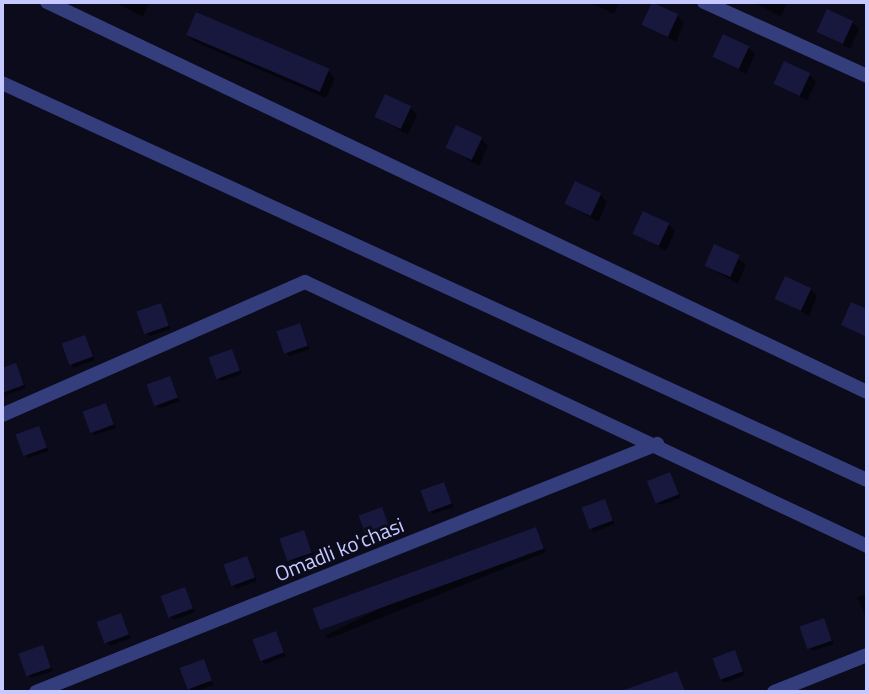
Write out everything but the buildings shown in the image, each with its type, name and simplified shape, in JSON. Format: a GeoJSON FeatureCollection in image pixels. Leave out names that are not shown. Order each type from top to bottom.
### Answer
{"type":"FeatureCollection","features":[{"type":"Feature","properties":{"kind":"street"},"geometry":{"type":"LineString","coordinates":[[47,2],[867,392]]}},
{"type":"Feature","properties":{"kind":"street"},"geometry":{"type":"LineString","coordinates":[[704,2],[867,76]]}},
{"type":"Feature","properties":{"kind":"street"},"geometry":{"type":"LineString","coordinates":[[2,83],[867,480]]}},
{"type":"Feature","properties":{"kind":"street"},"geometry":{"type":"LineString","coordinates":[[2,415],[305,282],[657,444],[867,546]]}},
{"type":"Feature","properties":{"kind":"street","name":"Omadli ko'chasi"},"geometry":{"type":"LineString","coordinates":[[36,692],[657,444]]}},
{"type":"Feature","properties":{"kind":"street"},"geometry":{"type":"LineString","coordinates":[[775,692],[867,655]]}}]}
